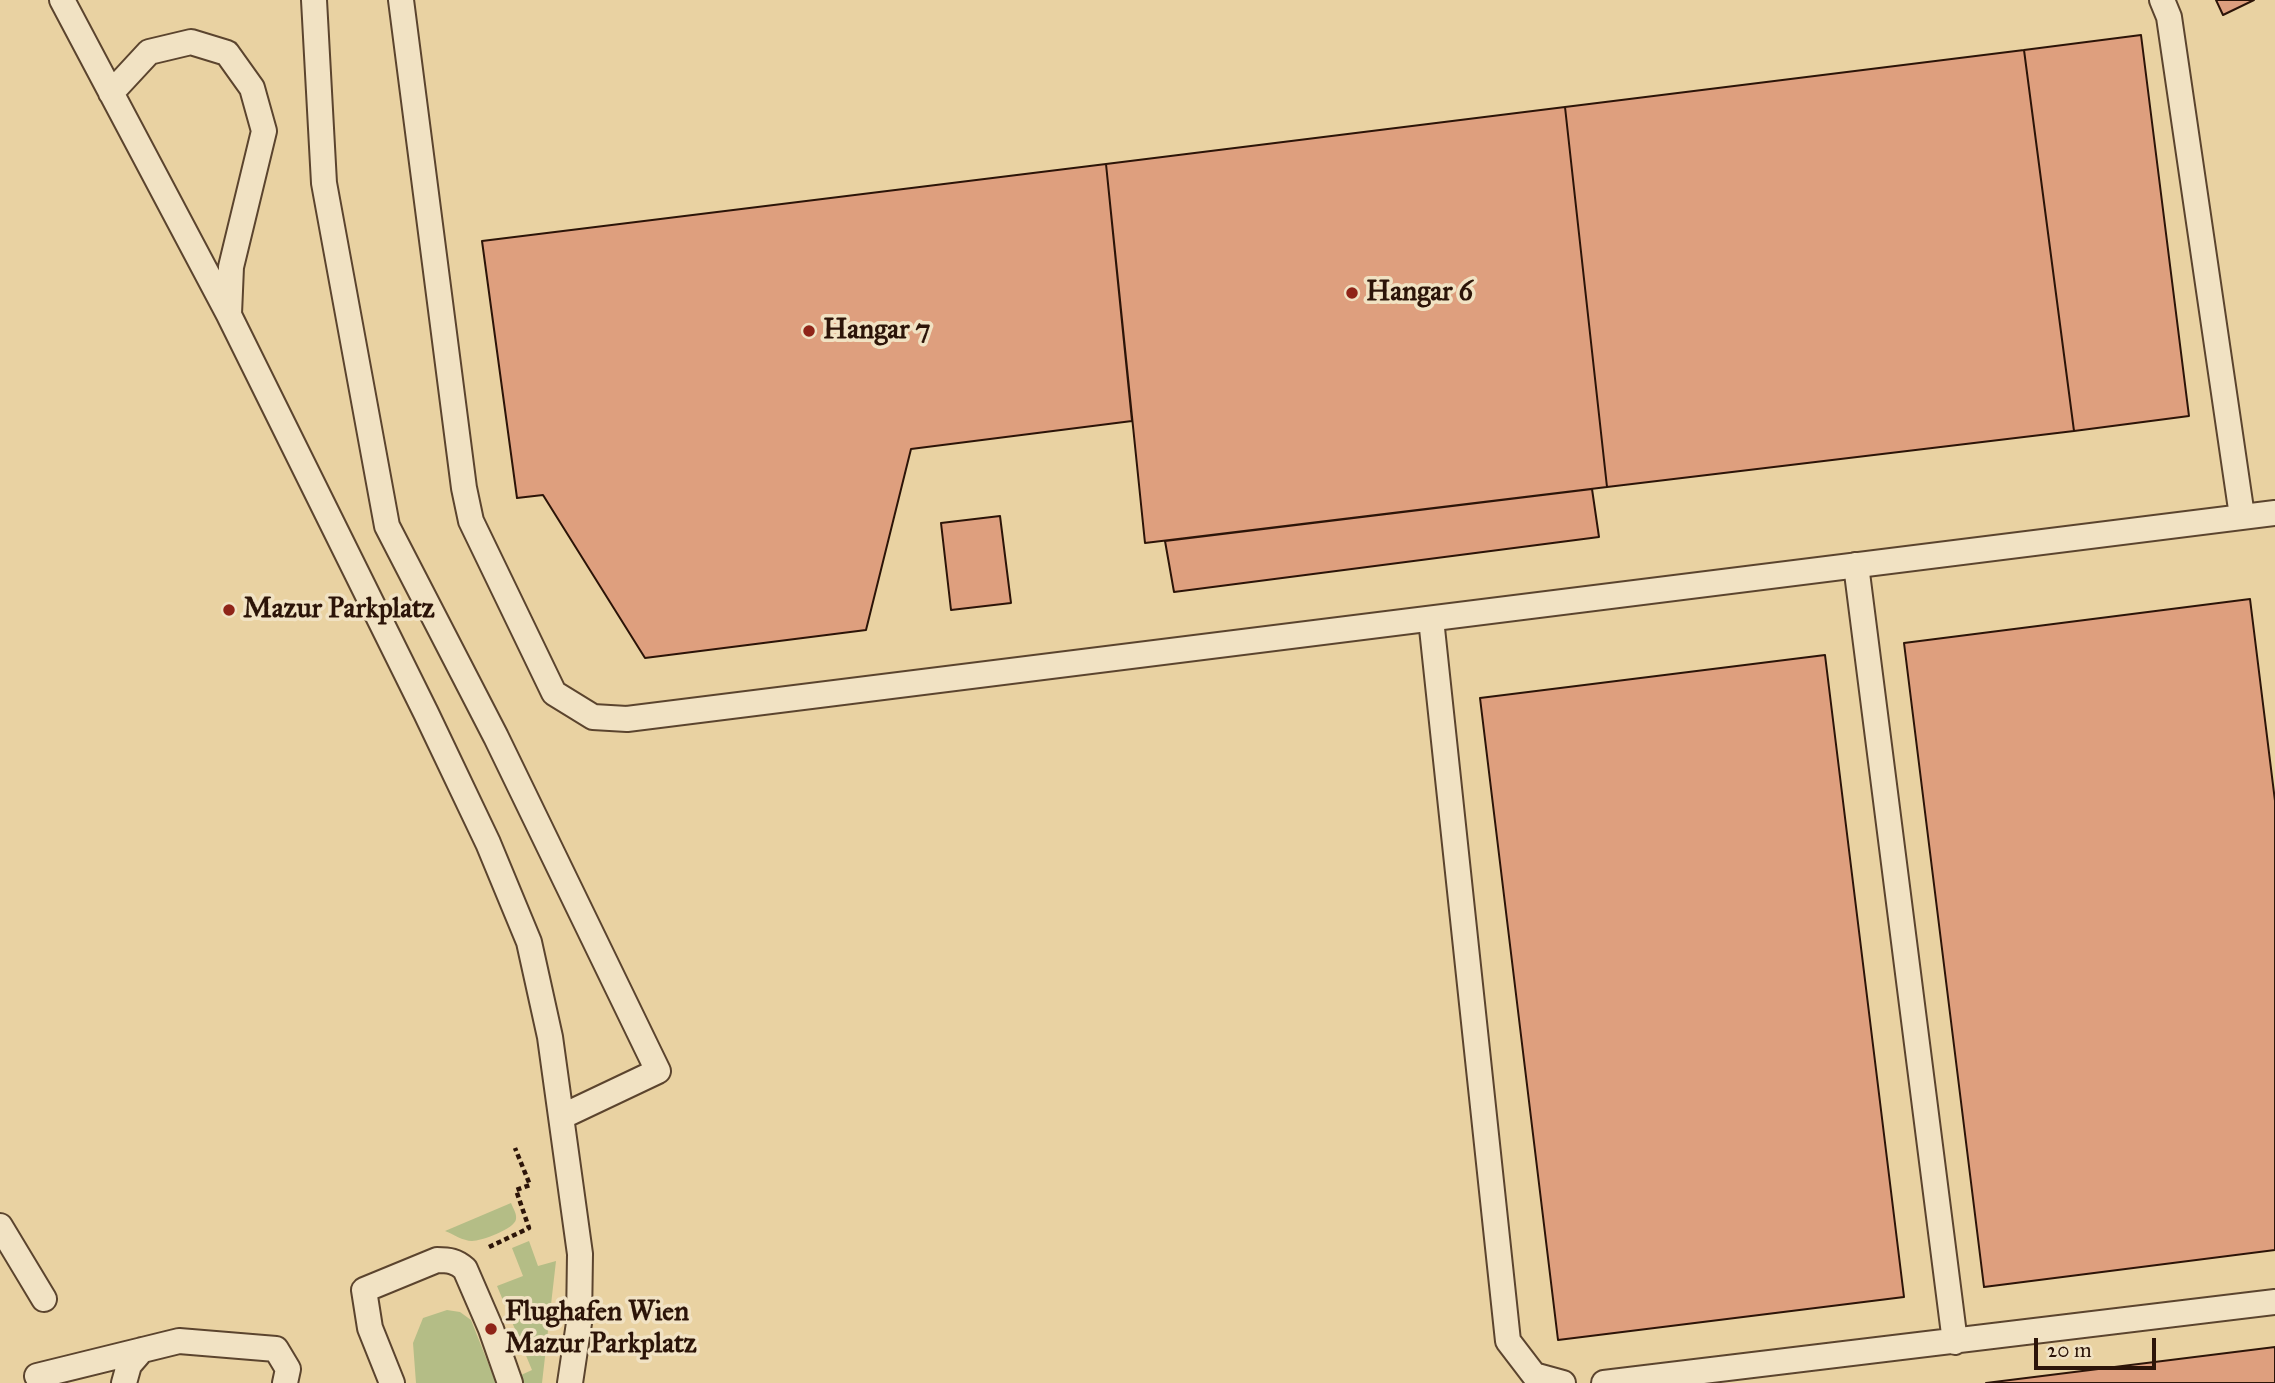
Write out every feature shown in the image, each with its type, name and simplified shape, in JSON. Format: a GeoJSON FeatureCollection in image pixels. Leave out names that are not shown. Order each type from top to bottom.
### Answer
{"type":"FeatureCollection","features":[{"type":"Feature","properties":{"kind":"lane"},"geometry":{"type":"LineString","coordinates":[[62,0],[229,315],[459,779],[529,942],[550,1037],[580,1254],[579,1323],[570,1383]]}},
{"type":"Feature","properties":{"kind":"lane"},"geometry":{"type":"LineString","coordinates":[[314,0],[324,183],[387,526],[496,737],[659,1071],[561,1117]]}},
{"type":"Feature","properties":{"kind":"lane"},"geometry":{"type":"LineString","coordinates":[[401,0],[464,488],[471,521],[554,693],[593,717],[627,719],[2275,513]]}},
{"type":"Feature","properties":{"kind":"lane"},"geometry":{"type":"LineString","coordinates":[[2162,0],[2169,17],[2242,516]]}},
{"type":"Feature","properties":{"kind":"lane"},"geometry":{"type":"LineString","coordinates":[[111,93],[149,52],[191,42],[227,53],[252,88],[264,131],[231,267],[229,315]]}},
{"type":"Feature","properties":{"kind":"lane"},"geometry":{"type":"LineString","coordinates":[[1856,565],[1955,1342]]}},
{"type":"Feature","properties":{"kind":"lane"},"geometry":{"type":"LineString","coordinates":[[1431,619],[1508,1341],[1535,1376],[1563,1383]]}},
{"type":"Feature","properties":{"kind":"lane"},"geometry":{"type":"LineString","coordinates":[[0,1226],[44,1299]]}},
{"type":"Feature","properties":{"kind":"lane"},"geometry":{"type":"LineString","coordinates":[[392,1383],[370,1328],[364,1290],[437,1260],[449,1260],[457,1262],[465,1269],[491,1329],[510,1383]]}},
{"type":"Feature","properties":{"kind":"lane"},"geometry":{"type":"LineString","coordinates":[[1604,1383],[2275,1302]]}},
{"type":"Feature","properties":{"kind":"lane"},"geometry":{"type":"LineString","coordinates":[[37,1376],[179,1341],[276,1349],[288,1369],[285,1383]]}},
{"type":"Feature","properties":{"kind":"lane"},"geometry":{"type":"LineString","coordinates":[[124,1383],[129,1365],[142,1350]]}},
{"type":"Feature","properties":{"kind":"path"},"geometry":{"type":"LineString","coordinates":[[482,1250],[529,1228],[516,1190],[530,1185],[515,1148]]}},
{"type":"Feature","properties":{"kind":"green space"},"geometry":{"type":"Polygon","coordinates":[[[511,1203],[516,1219],[510,1227],[497,1234],[472,1241],[445,1231],[511,1203]]]}},
{"type":"Feature","properties":{"kind":"green space"},"geometry":{"type":"Polygon","coordinates":[[[529,1241],[538,1266],[556,1261],[542,1383],[524,1383],[521,1375],[532,1370],[497,1286],[523,1276],[512,1248],[529,1241]]]}},
{"type":"Feature","properties":{"kind":"green space"},"geometry":{"type":"Polygon","coordinates":[[[447,1310],[460,1312],[471,1320],[496,1383],[416,1383],[413,1343],[423,1318],[447,1310]]]}},
{"type":"Feature","properties":{"kind":"building"},"geometry":{"type":"Polygon","coordinates":[[[2216,0],[2254,0],[2223,15],[2216,0]]]}},
{"type":"Feature","properties":{"kind":"building"},"geometry":{"type":"Polygon","coordinates":[[[2141,35],[2189,416],[2074,431],[2024,50],[2141,35]]]}},
{"type":"Feature","properties":{"kind":"building"},"geometry":{"type":"Polygon","coordinates":[[[2024,50],[2074,431],[1607,487],[1565,107],[2024,50]]]}},
{"type":"Feature","properties":{"kind":"building","name":"Hangar 6"},"geometry":{"type":"Polygon","coordinates":[[[1565,107],[1607,487],[1145,543],[1106,164],[1565,107]]]}},
{"type":"Feature","properties":{"kind":"building","name":"Hangar 7"},"geometry":{"type":"Polygon","coordinates":[[[1106,164],[1132,421],[911,449],[866,630],[645,658],[543,495],[517,498],[482,241],[1106,164]]]}},
{"type":"Feature","properties":{"kind":"building"},"geometry":{"type":"Polygon","coordinates":[[[1592,489],[1599,537],[1174,592],[1165,541],[1592,489]]]}},
{"type":"Feature","properties":{"kind":"building"},"geometry":{"type":"Polygon","coordinates":[[[1000,516],[1011,603],[951,610],[941,523],[1000,516]]]}},
{"type":"Feature","properties":{"kind":"building"},"geometry":{"type":"Polygon","coordinates":[[[2250,599],[2275,801],[2275,1250],[1984,1287],[1904,643],[2250,599]]]}},
{"type":"Feature","properties":{"kind":"building"},"geometry":{"type":"Polygon","coordinates":[[[1825,655],[1904,1297],[1558,1340],[1480,698],[1825,655]]]}},
{"type":"Feature","properties":{"kind":"building"},"geometry":{"type":"Polygon","coordinates":[[[2275,1347],[2275,1383],[1986,1383],[2275,1347]]]}},
{"type":"Feature","properties":{"kind":"place","name":"Hangar 6"},"geometry":{"type":"Point","coordinates":[1352,293]}},
{"type":"Feature","properties":{"kind":"place","name":"Hangar 7"},"geometry":{"type":"Point","coordinates":[809,331]}},
{"type":"Feature","properties":{"kind":"place","name":"Mazur Parkplatz"},"geometry":{"type":"Point","coordinates":[229,610]}},
{"type":"Feature","properties":{"kind":"place","name":"Flughafen Wien Mazur Parkplatz"},"geometry":{"type":"Point","coordinates":[491,1329]}}]}
